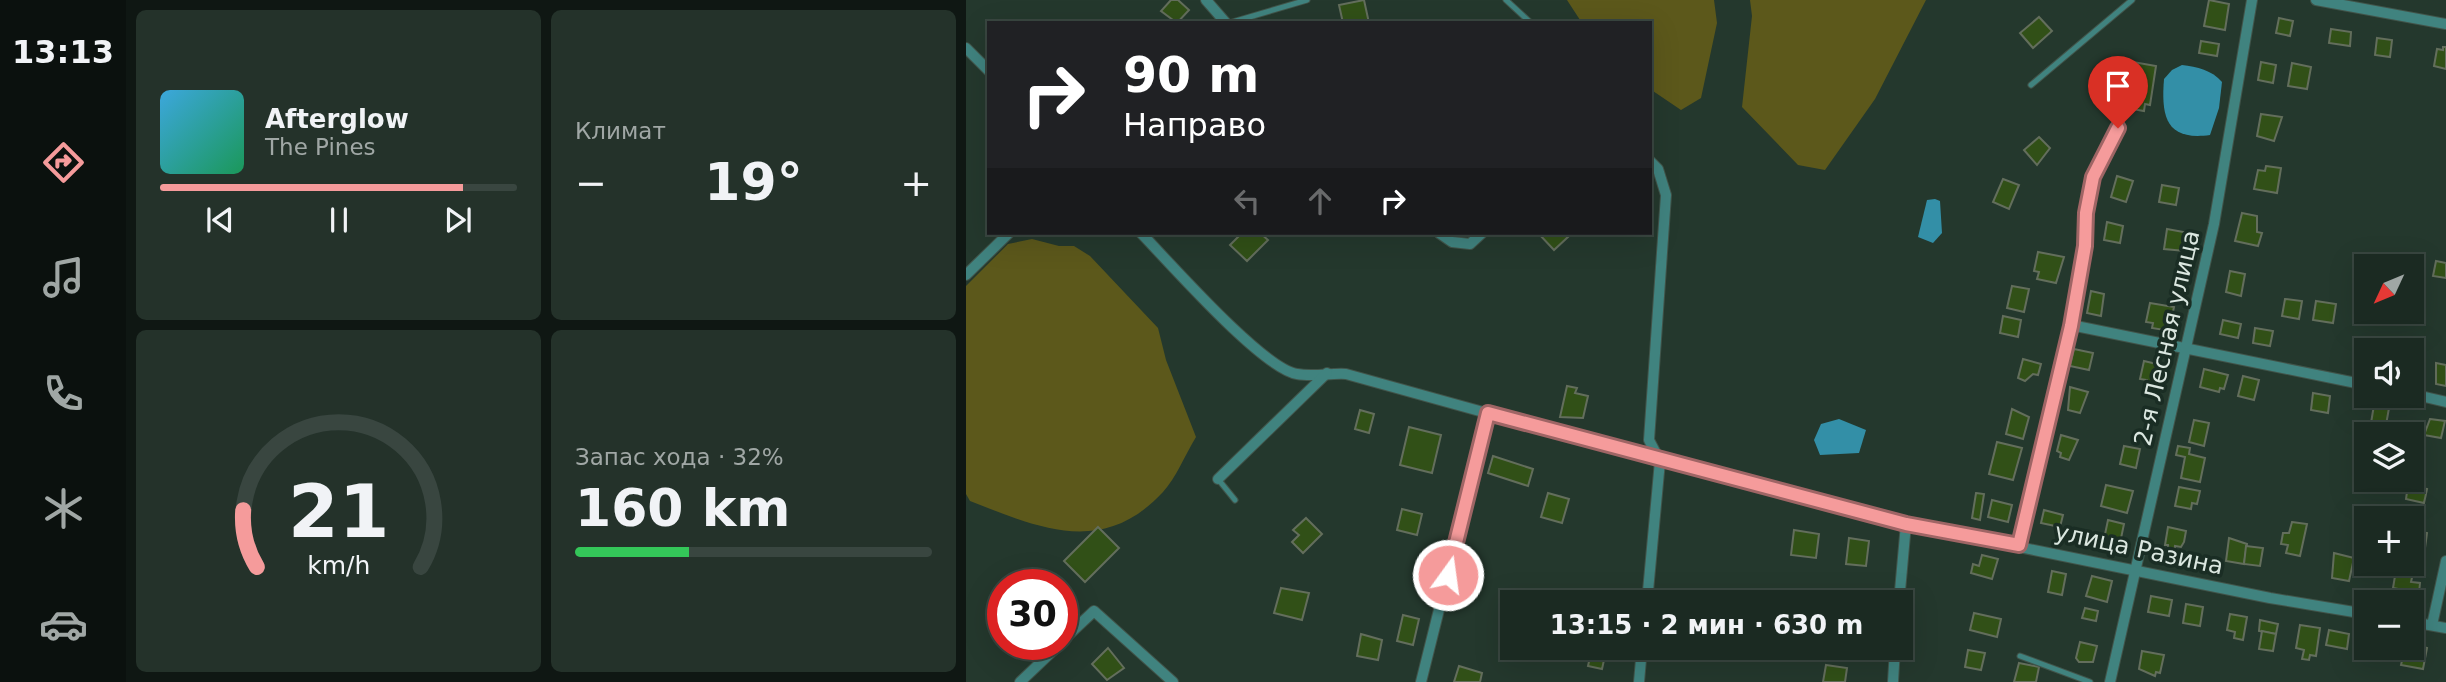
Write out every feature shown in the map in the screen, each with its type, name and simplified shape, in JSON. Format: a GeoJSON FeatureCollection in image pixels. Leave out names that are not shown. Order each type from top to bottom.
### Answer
{"type":"FeatureCollection","features":[{"type":"Feature","properties":{"kind":"street"},"geometry":{"type":"LineString","coordinates":[[1206,0],[1225,21]]}},
{"type":"Feature","properties":{"kind":"street","name":"2-я Лесная улица"},"geometry":{"type":"LineString","coordinates":[[2110,682],[2188,348],[2214,224],[2252,0]]}},
{"type":"Feature","properties":{"kind":"street"},"geometry":{"type":"LineString","coordinates":[[2316,0],[2446,24]]}},
{"type":"Feature","properties":{"kind":"street"},"geometry":{"type":"LineString","coordinates":[[966,48],[987,69]]}},
{"type":"Feature","properties":{"kind":"street"},"geometry":{"type":"LineString","coordinates":[[2019,545],[2071,326],[2085,246],[2086,213],[2093,177],[2118,128]]}},
{"type":"Feature","properties":{"kind":"street"},"geometry":{"type":"LineString","coordinates":[[1648,590],[1660,461],[1649,440],[1666,195],[1658,169],[1652,163]]}},
{"type":"Feature","properties":{"kind":"street"},"geometry":{"type":"LineString","coordinates":[[966,275],[1007,235]]}},
{"type":"Feature","properties":{"kind":"street","name":"улица Разина"},"geometry":{"type":"LineString","coordinates":[[1143,235],[1250,342],[1282,369],[1296,374],[1346,374],[1660,461],[1906,524],[2354,612]]}},
{"type":"Feature","properties":{"kind":"street"},"geometry":{"type":"LineString","coordinates":[[1442,235],[1452,242],[1470,244],[1480,235]]}},
{"type":"Feature","properties":{"kind":"street"},"geometry":{"type":"LineString","coordinates":[[2071,326],[2354,383]]}},
{"type":"Feature","properties":{"kind":"street"},"geometry":{"type":"LineString","coordinates":[[1218,479],[1327,373]]}},
{"type":"Feature","properties":{"kind":"street"},"geometry":{"type":"LineString","coordinates":[[2424,397],[2446,402]]}},
{"type":"Feature","properties":{"kind":"street"},"geometry":{"type":"LineString","coordinates":[[1421,682],[1488,413]]}},
{"type":"Feature","properties":{"kind":"street"},"geometry":{"type":"LineString","coordinates":[[1900,590],[1906,524]]}},
{"type":"Feature","properties":{"kind":"street"},"geometry":{"type":"LineString","coordinates":[[2432,625],[2446,561]]}},
{"type":"Feature","properties":{"kind":"street"},"geometry":{"type":"LineString","coordinates":[[1078,627],[1094,611],[1172,682]]}},
{"type":"Feature","properties":{"kind":"street"},"geometry":{"type":"LineString","coordinates":[[2424,624],[2446,628]]}},
{"type":"Feature","properties":{"kind":"street"},"geometry":{"type":"LineString","coordinates":[[1020,682],[1043,660]]}},
{"type":"Feature","properties":{"kind":"street"},"geometry":{"type":"LineString","coordinates":[[1639,682],[1641,660]]}},
{"type":"Feature","properties":{"kind":"street"},"geometry":{"type":"LineString","coordinates":[[1893,682],[1894,660]]}},
{"type":"Feature","properties":{"kind":"lane"},"geometry":{"type":"LineString","coordinates":[[1234,21],[1307,0]]}},
{"type":"Feature","properties":{"kind":"lane"},"geometry":{"type":"LineString","coordinates":[[1506,0],[1529,21]]}},
{"type":"Feature","properties":{"kind":"lane"},"geometry":{"type":"LineString","coordinates":[[2031,85],[2132,0]]}},
{"type":"Feature","properties":{"kind":"lane"},"geometry":{"type":"LineString","coordinates":[[1218,479],[1235,500]]}},
{"type":"Feature","properties":{"kind":"lane"},"geometry":{"type":"LineString","coordinates":[[2021,656],[2090,682]]}},
{"type":"Feature","properties":{"kind":"shaded area"},"geometry":{"type":"Polygon","coordinates":[[[1567,0],[1714,0],[1717,23],[1701,98],[1681,110],[1652,90],[1652,21],[1581,21],[1567,0]]]}},
{"type":"Feature","properties":{"kind":"shaded area"},"geometry":{"type":"Polygon","coordinates":[[[1750,0],[1926,0],[1875,99],[1825,170],[1798,165],[1742,107],[1752,16],[1750,0]]]}},
{"type":"Feature","properties":{"kind":"shaded area"},"geometry":{"type":"Polygon","coordinates":[[[1032,239],[1059,246],[1074,246],[1090,256],[1158,328],[1166,360],[1196,437],[1163,492],[1140,512],[1117,525],[1094,531],[1070,531],[1021,520],[970,501],[966,494],[966,286],[1008,244],[1032,239]]]}},
{"type":"Feature","properties":{"kind":"water"},"geometry":{"type":"Polygon","coordinates":[[[2182,65],[2209,72],[2222,82],[2219,108],[2210,135],[2184,134],[2169,124],[2164,105],[2164,79],[2172,70],[2182,65]]]}},
{"type":"Feature","properties":{"kind":"water"},"geometry":{"type":"Polygon","coordinates":[[[1927,200],[1940,201],[1942,233],[1933,243],[1918,237],[1927,200]]]}},
{"type":"Feature","properties":{"kind":"water"},"geometry":{"type":"Polygon","coordinates":[[[1839,419],[1866,430],[1859,453],[1820,455],[1814,440],[1821,424],[1839,419]]]}},
{"type":"Feature","properties":{"kind":"building"},"geometry":{"type":"Polygon","coordinates":[[[1171,0],[1178,0],[1189,10],[1179,21],[1174,21],[1161,11],[1171,0]]]}},
{"type":"Feature","properties":{"kind":"building"},"geometry":{"type":"Polygon","coordinates":[[[1364,0],[1369,21],[1343,21],[1339,5],[1364,0]]]}},
{"type":"Feature","properties":{"kind":"building"},"geometry":{"type":"Polygon","coordinates":[[[2209,0],[2229,4],[2225,30],[2204,26],[2209,0]]]}},
{"type":"Feature","properties":{"kind":"building"},"geometry":{"type":"Polygon","coordinates":[[[2039,17],[2052,31],[2033,48],[2020,33],[2039,17]]]}},
{"type":"Feature","properties":{"kind":"building"},"geometry":{"type":"Polygon","coordinates":[[[2279,18],[2293,21],[2290,36],[2276,33],[2279,18]]]}},
{"type":"Feature","properties":{"kind":"building"},"geometry":{"type":"Polygon","coordinates":[[[2331,29],[2351,32],[2350,46],[2329,43],[2331,29]]]}},
{"type":"Feature","properties":{"kind":"building"},"geometry":{"type":"Polygon","coordinates":[[[2377,38],[2392,40],[2390,57],[2375,55],[2377,38]]]}},
{"type":"Feature","properties":{"kind":"building"},"geometry":{"type":"Polygon","coordinates":[[[2201,41],[2219,44],[2217,56],[2199,53],[2201,41]]]}},
{"type":"Feature","properties":{"kind":"building"},"geometry":{"type":"Polygon","coordinates":[[[2443,47],[2446,47],[2446,69],[2434,66],[2437,49],[2443,50],[2443,47]]]}},
{"type":"Feature","properties":{"kind":"building"},"geometry":{"type":"Polygon","coordinates":[[[2133,62],[2156,66],[2150,105],[2145,104],[2144,111],[2132,109],[2133,102],[2126,101],[2133,62]]]}},
{"type":"Feature","properties":{"kind":"building"},"geometry":{"type":"Polygon","coordinates":[[[2261,62],[2276,65],[2273,83],[2258,80],[2261,62]]]}},
{"type":"Feature","properties":{"kind":"building"},"geometry":{"type":"Polygon","coordinates":[[[2292,63],[2311,67],[2307,89],[2288,86],[2292,63]]]}},
{"type":"Feature","properties":{"kind":"building"},"geometry":{"type":"Polygon","coordinates":[[[2261,114],[2282,117],[2274,141],[2257,136],[2261,114]]]}},
{"type":"Feature","properties":{"kind":"building"},"geometry":{"type":"Polygon","coordinates":[[[2039,137],[2050,148],[2037,165],[2024,150],[2039,137]]]}},
{"type":"Feature","properties":{"kind":"building"},"geometry":{"type":"Polygon","coordinates":[[[2266,166],[2281,168],[2277,193],[2254,189],[2258,170],[2265,171],[2266,166]]]}},
{"type":"Feature","properties":{"kind":"building"},"geometry":{"type":"Polygon","coordinates":[[[2117,176],[2133,181],[2126,202],[2111,197],[2117,176]]]}},
{"type":"Feature","properties":{"kind":"building"},"geometry":{"type":"Polygon","coordinates":[[[2003,179],[2019,185],[2009,209],[1993,202],[2003,179]]]}},
{"type":"Feature","properties":{"kind":"building"},"geometry":{"type":"Polygon","coordinates":[[[2162,185],[2179,188],[2176,205],[2159,202],[2162,185]]]}},
{"type":"Feature","properties":{"kind":"building"},"geometry":{"type":"Polygon","coordinates":[[[2242,213],[2257,216],[2257,232],[2262,233],[2258,246],[2235,241],[2242,213]]]}},
{"type":"Feature","properties":{"kind":"building"},"geometry":{"type":"Polygon","coordinates":[[[2107,222],[2123,226],[2120,243],[2104,240],[2107,222]]]}},
{"type":"Feature","properties":{"kind":"building"},"geometry":{"type":"Polygon","coordinates":[[[2167,229],[2189,233],[2185,251],[2164,249],[2167,229]]]}},
{"type":"Feature","properties":{"kind":"building"},"geometry":{"type":"Polygon","coordinates":[[[1240,235],[1262,235],[1268,240],[1247,261],[1230,245],[1240,235]]]}},
{"type":"Feature","properties":{"kind":"building"},"geometry":{"type":"Polygon","coordinates":[[[1540,235],[1569,236],[1554,250],[1540,235]]]}},
{"type":"Feature","properties":{"kind":"building"},"geometry":{"type":"Polygon","coordinates":[[[2038,252],[2064,257],[2056,283],[2037,279],[2039,272],[2034,271],[2038,252]]]}},
{"type":"Feature","properties":{"kind":"building"},"geometry":{"type":"Polygon","coordinates":[[[2436,261],[2446,263],[2446,278],[2433,276],[2436,261]]]}},
{"type":"Feature","properties":{"kind":"building"},"geometry":{"type":"Polygon","coordinates":[[[2230,271],[2245,274],[2241,296],[2226,292],[2230,271]]]}},
{"type":"Feature","properties":{"kind":"building"},"geometry":{"type":"Polygon","coordinates":[[[2012,286],[2029,289],[2024,312],[2007,308],[2012,286]]]}},
{"type":"Feature","properties":{"kind":"building"},"geometry":{"type":"Polygon","coordinates":[[[2091,291],[2104,294],[2101,316],[2087,313],[2091,291]]]}},
{"type":"Feature","properties":{"kind":"building"},"geometry":{"type":"Polygon","coordinates":[[[2285,299],[2302,301],[2299,319],[2282,316],[2285,299]]]}},
{"type":"Feature","properties":{"kind":"building"},"geometry":{"type":"Polygon","coordinates":[[[2316,301],[2336,304],[2333,323],[2313,320],[2316,301]]]}},
{"type":"Feature","properties":{"kind":"building"},"geometry":{"type":"Polygon","coordinates":[[[2150,303],[2174,307],[2170,326],[2166,325],[2164,330],[2152,328],[2153,323],[2146,322],[2150,303]]]}},
{"type":"Feature","properties":{"kind":"building"},"geometry":{"type":"Polygon","coordinates":[[[2003,316],[2021,320],[2018,337],[2000,333],[2003,316]]]}},
{"type":"Feature","properties":{"kind":"building"},"geometry":{"type":"Polygon","coordinates":[[[2223,320],[2241,324],[2238,338],[2220,334],[2223,320]]]}},
{"type":"Feature","properties":{"kind":"building"},"geometry":{"type":"Polygon","coordinates":[[[2255,328],[2273,331],[2270,346],[2253,343],[2255,328]]]}},
{"type":"Feature","properties":{"kind":"building"},"geometry":{"type":"Polygon","coordinates":[[[2074,349],[2093,353],[2089,370],[2070,366],[2074,349]]]}},
{"type":"Feature","properties":{"kind":"building"},"geometry":{"type":"Polygon","coordinates":[[[2023,359],[2041,364],[2038,375],[2033,374],[2025,381],[2018,378],[2023,359]]]}},
{"type":"Feature","properties":{"kind":"building"},"geometry":{"type":"Polygon","coordinates":[[[2144,361],[2161,365],[2156,389],[2146,386],[2147,380],[2140,379],[2144,361]]]}},
{"type":"Feature","properties":{"kind":"building"},"geometry":{"type":"Polygon","coordinates":[[[2436,363],[2446,365],[2446,386],[2436,384],[2436,363]]]}},
{"type":"Feature","properties":{"kind":"building"},"geometry":{"type":"Polygon","coordinates":[[[2204,369],[2228,375],[2224,389],[2220,388],[2219,392],[2200,387],[2204,369]]]}},
{"type":"Feature","properties":{"kind":"building"},"geometry":{"type":"Polygon","coordinates":[[[2243,376],[2259,380],[2254,400],[2238,396],[2243,376]]]}},
{"type":"Feature","properties":{"kind":"building"},"geometry":{"type":"Polygon","coordinates":[[[1567,386],[1577,388],[1575,393],[1588,396],[1583,418],[1560,417],[1567,386]]]}},
{"type":"Feature","properties":{"kind":"building"},"geometry":{"type":"Polygon","coordinates":[[[2070,387],[2088,392],[2080,413],[2068,410],[2070,387]]]}},
{"type":"Feature","properties":{"kind":"building"},"geometry":{"type":"Polygon","coordinates":[[[2313,393],[2330,396],[2328,413],[2311,410],[2313,393]]]}},
{"type":"Feature","properties":{"kind":"building"},"geometry":{"type":"Polygon","coordinates":[[[2374,408],[2389,408],[2387,422],[2371,422],[2374,408]]]}},
{"type":"Feature","properties":{"kind":"building"},"geometry":{"type":"Polygon","coordinates":[[[2012,409],[2029,417],[2023,439],[2006,434],[2012,409]]]}},
{"type":"Feature","properties":{"kind":"building"},"geometry":{"type":"Polygon","coordinates":[[[1360,410],[1374,414],[1369,433],[1355,429],[1360,410]]]}},
{"type":"Feature","properties":{"kind":"building"},"geometry":{"type":"Polygon","coordinates":[[[2430,419],[2445,421],[2441,438],[2424,435],[2430,419]]]}},
{"type":"Feature","properties":{"kind":"building"},"geometry":{"type":"Polygon","coordinates":[[[2194,420],[2209,423],[2204,446],[2189,442],[2194,420]]]}},
{"type":"Feature","properties":{"kind":"building"},"geometry":{"type":"Polygon","coordinates":[[[1409,427],[1441,435],[1432,473],[1400,465],[1409,427]]]}},
{"type":"Feature","properties":{"kind":"building"},"geometry":{"type":"Polygon","coordinates":[[[2061,435],[2078,440],[2069,460],[2060,457],[2061,453],[2057,451],[2061,435]]]}},
{"type":"Feature","properties":{"kind":"building"},"geometry":{"type":"Polygon","coordinates":[[[1997,442],[2022,448],[2013,480],[1989,474],[1997,442]]]}},
{"type":"Feature","properties":{"kind":"building"},"geometry":{"type":"Polygon","coordinates":[[[2124,446],[2140,449],[2136,468],[2120,464],[2124,446]]]}},
{"type":"Feature","properties":{"kind":"building"},"geometry":{"type":"Polygon","coordinates":[[[2178,446],[2190,448],[2189,454],[2205,458],[2200,482],[2181,478],[2185,457],[2176,455],[2178,446]]]}},
{"type":"Feature","properties":{"kind":"building"},"geometry":{"type":"Polygon","coordinates":[[[1493,456],[1533,469],[1528,486],[1488,473],[1493,456]]]}},
{"type":"Feature","properties":{"kind":"building"},"geometry":{"type":"Polygon","coordinates":[[[2106,485],[2133,491],[2127,513],[2101,506],[2106,485]]]}},
{"type":"Feature","properties":{"kind":"building"},"geometry":{"type":"Polygon","coordinates":[[[2179,487],[2200,491],[2197,504],[2192,503],[2191,509],[2175,506],[2179,487]]]}},
{"type":"Feature","properties":{"kind":"building"},"geometry":{"type":"Polygon","coordinates":[[[2424,488],[2427,489],[2424,503],[2406,499],[2407,492],[2424,492],[2424,488]]]}},
{"type":"Feature","properties":{"kind":"building"},"geometry":{"type":"Polygon","coordinates":[[[1548,493],[1569,499],[1562,523],[1541,517],[1548,493]]]}},
{"type":"Feature","properties":{"kind":"building"},"geometry":{"type":"Polygon","coordinates":[[[1976,493],[1984,494],[1980,520],[1972,518],[1976,493]]]}},
{"type":"Feature","properties":{"kind":"building"},"geometry":{"type":"Polygon","coordinates":[[[1992,500],[2012,505],[2008,522],[1988,517],[1992,500]]]}},
{"type":"Feature","properties":{"kind":"building"},"geometry":{"type":"Polygon","coordinates":[[[1402,509],[1422,514],[1417,535],[1397,530],[1402,509]]]}},
{"type":"Feature","properties":{"kind":"building"},"geometry":{"type":"Polygon","coordinates":[[[2044,510],[2063,515],[2060,527],[2041,523],[2044,510]]]}},
{"type":"Feature","properties":{"kind":"building"},"geometry":{"type":"Polygon","coordinates":[[[1306,518],[1322,534],[1303,553],[1292,542],[1299,535],[1293,530],[1306,518]]]}},
{"type":"Feature","properties":{"kind":"building"},"geometry":{"type":"Polygon","coordinates":[[[2108,520],[2124,524],[2120,543],[2104,539],[2108,520]]]}},
{"type":"Feature","properties":{"kind":"building"},"geometry":{"type":"Polygon","coordinates":[[[2292,522],[2307,524],[2300,556],[2286,553],[2288,545],[2281,544],[2283,533],[2289,533],[2292,522]]]}},
{"type":"Feature","properties":{"kind":"building"},"geometry":{"type":"Polygon","coordinates":[[[1098,527],[1119,548],[1085,582],[1078,575],[1078,569],[1072,569],[1064,561],[1098,527]]]}},
{"type":"Feature","properties":{"kind":"building"},"geometry":{"type":"Polygon","coordinates":[[[2168,527],[2186,531],[2184,542],[2181,547],[2175,546],[2174,554],[2169,553],[2168,545],[2165,545],[2168,527]]]}},
{"type":"Feature","properties":{"kind":"building"},"geometry":{"type":"Polygon","coordinates":[[[1794,530],[1819,534],[1816,558],[1791,555],[1794,530]]]}},
{"type":"Feature","properties":{"kind":"building"},"geometry":{"type":"Polygon","coordinates":[[[2424,532],[2427,533],[2424,548],[2424,532]]]}},
{"type":"Feature","properties":{"kind":"building"},"geometry":{"type":"Polygon","coordinates":[[[1849,538],[1869,541],[1866,566],[1846,564],[1849,538]]]}},
{"type":"Feature","properties":{"kind":"building"},"geometry":{"type":"Polygon","coordinates":[[[2229,538],[2247,544],[2244,564],[2226,561],[2229,538]]]}},
{"type":"Feature","properties":{"kind":"building"},"geometry":{"type":"Polygon","coordinates":[[[2246,546],[2263,548],[2260,566],[2244,564],[2246,546]]]}},
{"type":"Feature","properties":{"kind":"building"},"geometry":{"type":"Polygon","coordinates":[[[2334,553],[2354,558],[2349,581],[2332,578],[2334,553]]]}},
{"type":"Feature","properties":{"kind":"building"},"geometry":{"type":"Polygon","coordinates":[[[1982,555],[1998,559],[1992,579],[1971,573],[1973,564],[1979,566],[1982,555]]]}},
{"type":"Feature","properties":{"kind":"building"},"geometry":{"type":"Polygon","coordinates":[[[2052,571],[2066,574],[2062,595],[2048,592],[2052,571]]]}},
{"type":"Feature","properties":{"kind":"building"},"geometry":{"type":"Polygon","coordinates":[[[2092,576],[2112,581],[2107,602],[2086,596],[2092,576]]]}},
{"type":"Feature","properties":{"kind":"building"},"geometry":{"type":"Polygon","coordinates":[[[2395,576],[2412,576],[2411,582],[2420,583],[2419,590],[2393,588],[2395,576]]]}},
{"type":"Feature","properties":{"kind":"building"},"geometry":{"type":"Polygon","coordinates":[[[1281,588],[1309,593],[1302,620],[1274,613],[1281,588]]]}},
{"type":"Feature","properties":{"kind":"building"},"geometry":{"type":"Polygon","coordinates":[[[2151,596],[2172,600],[2169,616],[2148,612],[2151,596]]]}},
{"type":"Feature","properties":{"kind":"building"},"geometry":{"type":"Polygon","coordinates":[[[2186,604],[2203,607],[2200,626],[2183,623],[2186,604]]]}},
{"type":"Feature","properties":{"kind":"building"},"geometry":{"type":"Polygon","coordinates":[[[2085,608],[2098,611],[2096,621],[2082,618],[2085,608]]]}},
{"type":"Feature","properties":{"kind":"building"},"geometry":{"type":"Polygon","coordinates":[[[1974,613],[2001,619],[1997,637],[1970,630],[1974,613]]]}},
{"type":"Feature","properties":{"kind":"building"},"geometry":{"type":"Polygon","coordinates":[[[2230,614],[2247,617],[2243,640],[2234,638],[2235,632],[2227,630],[2230,614]]]}},
{"type":"Feature","properties":{"kind":"building"},"geometry":{"type":"Polygon","coordinates":[[[1403,615],[1419,619],[1413,645],[1397,641],[1403,615]]]}},
{"type":"Feature","properties":{"kind":"building"},"geometry":{"type":"Polygon","coordinates":[[[2260,620],[2278,624],[2276,634],[2259,631],[2260,620]]]}},
{"type":"Feature","properties":{"kind":"building"},"geometry":{"type":"Polygon","coordinates":[[[2300,625],[2320,628],[2316,656],[2310,655],[2309,660],[2302,659],[2304,650],[2296,648],[2300,625]]]}},
{"type":"Feature","properties":{"kind":"building"},"geometry":{"type":"Polygon","coordinates":[[[2329,630],[2349,634],[2347,649],[2326,645],[2329,630]]]}},
{"type":"Feature","properties":{"kind":"building"},"geometry":{"type":"Polygon","coordinates":[[[2262,631],[2276,634],[2273,651],[2259,649],[2262,631]]]}},
{"type":"Feature","properties":{"kind":"building"},"geometry":{"type":"Polygon","coordinates":[[[1361,634],[1382,640],[1378,660],[1357,656],[1361,634]]]}},
{"type":"Feature","properties":{"kind":"building"},"geometry":{"type":"Polygon","coordinates":[[[2080,642],[2097,646],[2093,662],[2079,662],[2076,658],[2080,642]]]}},
{"type":"Feature","properties":{"kind":"building"},"geometry":{"type":"Polygon","coordinates":[[[2424,647],[2427,648],[2423,669],[2401,665],[2402,660],[2424,660],[2424,647]]]}},
{"type":"Feature","properties":{"kind":"building"},"geometry":{"type":"Polygon","coordinates":[[[1108,648],[1124,668],[1107,680],[1092,664],[1108,648]]]}},
{"type":"Feature","properties":{"kind":"building"},"geometry":{"type":"Polygon","coordinates":[[[1968,650],[1985,653],[1981,670],[1965,667],[1968,650]]]}},
{"type":"Feature","properties":{"kind":"building"},"geometry":{"type":"Polygon","coordinates":[[[2142,651],[2164,655],[2160,673],[2156,672],[2155,676],[2139,669],[2142,651]]]}},
{"type":"Feature","properties":{"kind":"building"},"geometry":{"type":"Polygon","coordinates":[[[1589,660],[1604,660],[1602,669],[1588,666],[1589,660]]]}},
{"type":"Feature","properties":{"kind":"building"},"geometry":{"type":"Polygon","coordinates":[[[2019,663],[2039,667],[2036,682],[2014,682],[2019,663]]]}},
{"type":"Feature","properties":{"kind":"building"},"geometry":{"type":"Polygon","coordinates":[[[1826,665],[1847,668],[1845,682],[1823,682],[1826,665]]]}},
{"type":"Feature","properties":{"kind":"building"},"geometry":{"type":"Polygon","coordinates":[[[1459,666],[1482,673],[1480,682],[1454,682],[1459,666]]]}},
{"type":"Feature","properties":{"kind":"route"},"geometry":{"type":"LineString","coordinates":[[1448,575],[1488,413],[1660,461],[1906,524],[2019,545],[2071,326],[2085,246],[2086,213],[2093,177],[2118,128]]}}]}
